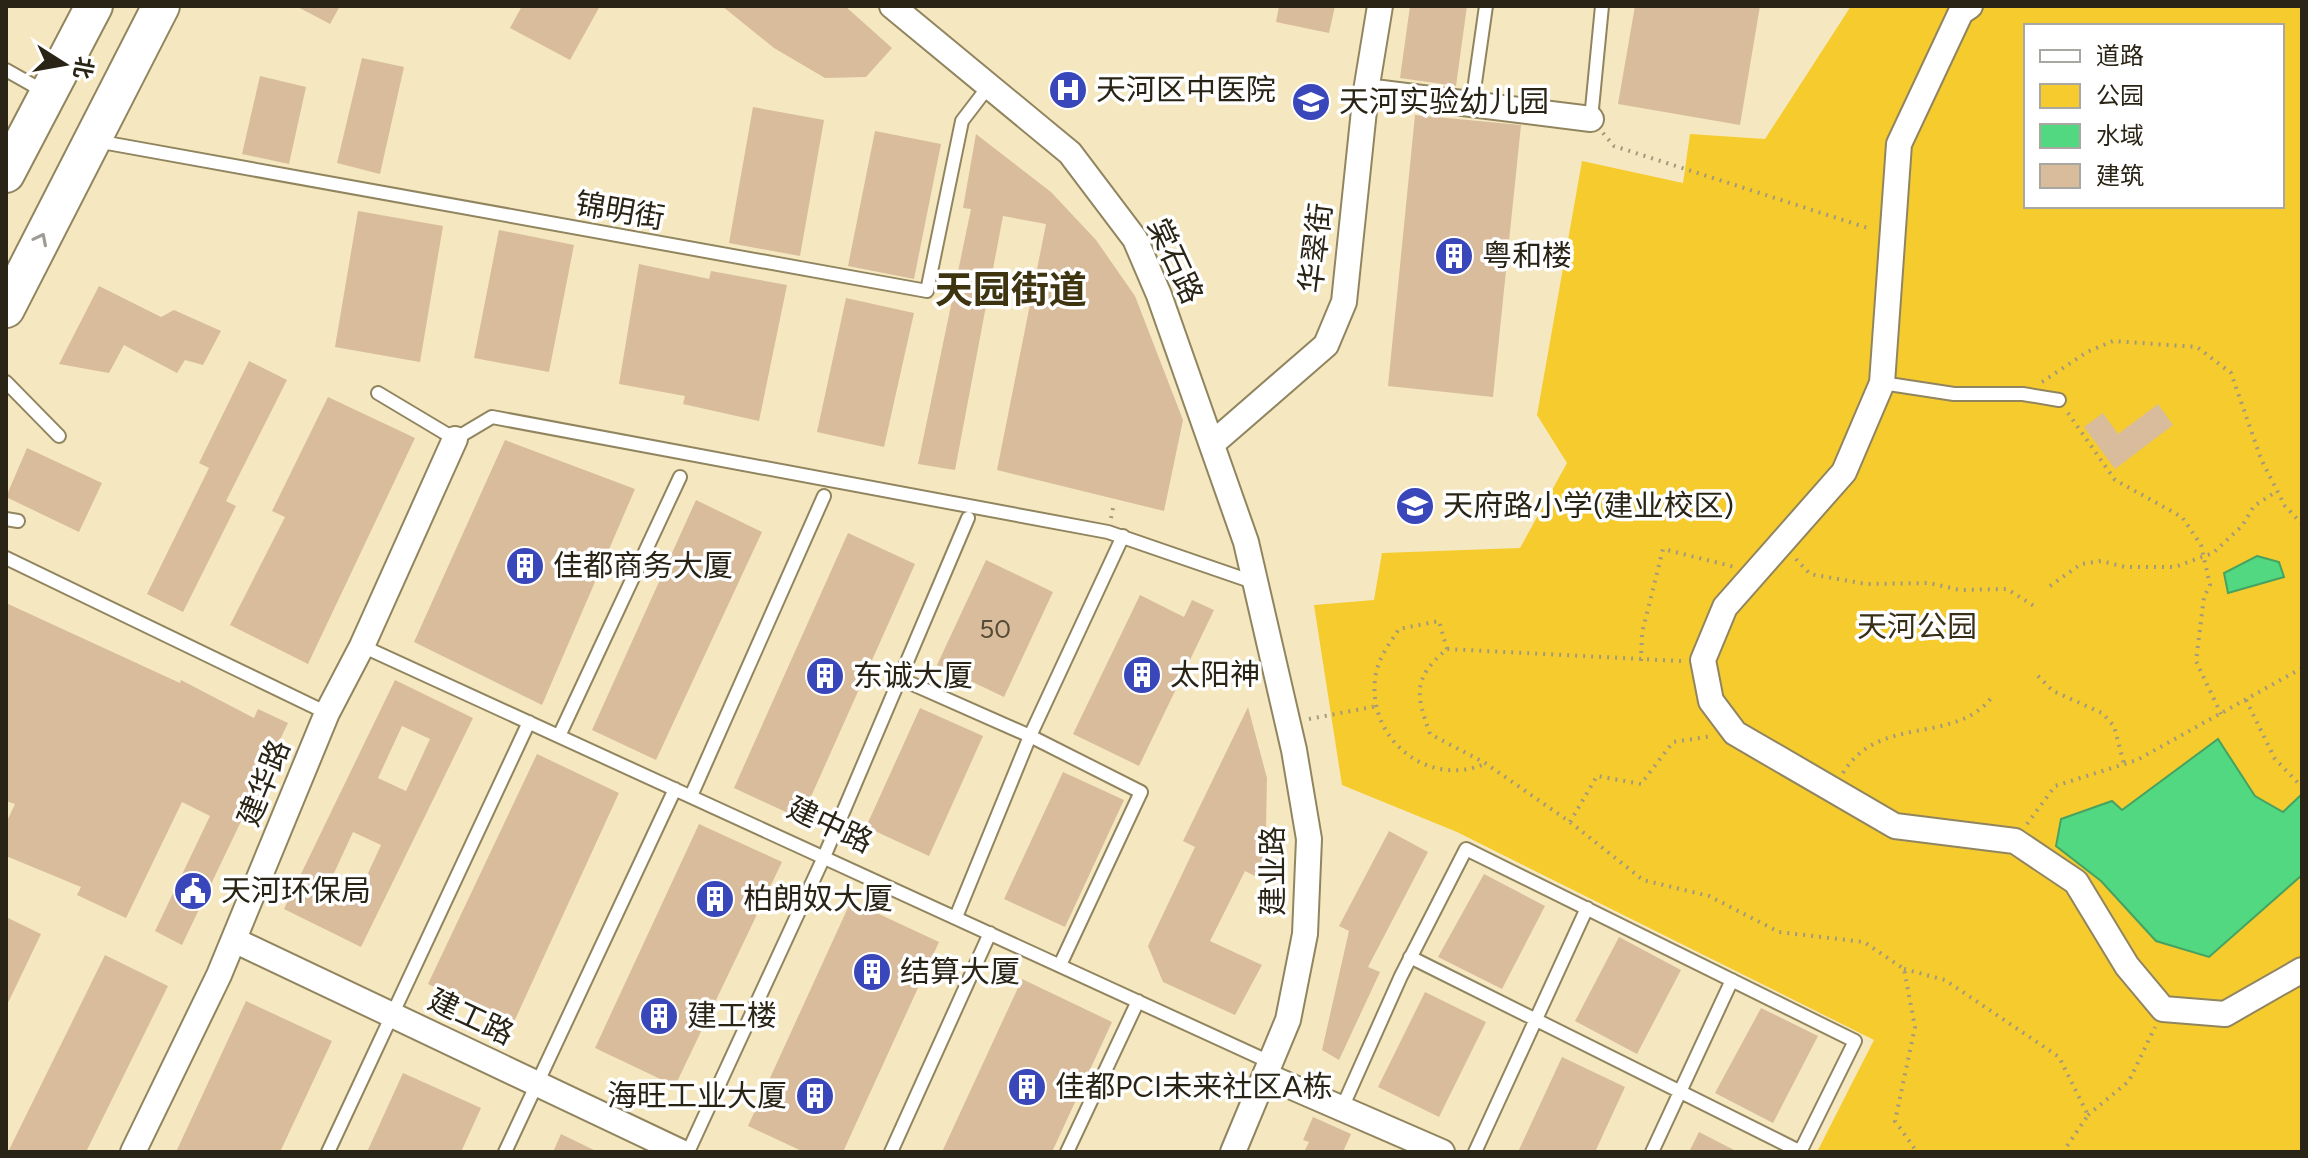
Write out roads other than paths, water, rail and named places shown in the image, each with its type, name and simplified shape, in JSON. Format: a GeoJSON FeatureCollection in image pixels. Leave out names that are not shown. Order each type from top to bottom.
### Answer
{"type":"FeatureCollection","features":[{"type":"Feature","properties":{"kind":"main road"},"geometry":{"type":"LineString","coordinates":[[6,174],[94,6]]}},
{"type":"Feature","properties":{"kind":"main road"},"geometry":{"type":"LineString","coordinates":[[6,309],[161,6]]}},
{"type":"Feature","properties":{"kind":"street","name":"棠石路"},"geometry":{"type":"LineString","coordinates":[[892,6],[1070,153],[1135,239],[1212,444],[1246,542],[1256,583]]}},
{"type":"Feature","properties":{"kind":"street","name":"华翠街"},"geometry":{"type":"LineString","coordinates":[[1212,444],[1326,345],[1344,302],[1366,91],[1380,6]]}},
{"type":"Feature","properties":{"kind":"street"},"geometry":{"type":"LineString","coordinates":[[1962,8],[1899,144],[1895,237],[1882,383],[1844,472],[1752,572],[1725,607],[1703,660],[1711,701],[1735,733],[1895,826],[2015,841],[2076,882],[2127,966],[2163,1009],[2225,1014],[2302,970]]}},
{"type":"Feature","properties":{"kind":"street"},"geometry":{"type":"LineString","coordinates":[[1366,91],[1591,119]]}},
{"type":"Feature","properties":{"kind":"street","name":"建华路"},"geometry":{"type":"LineString","coordinates":[[133,1152],[234,940],[327,713],[362,646],[455,439]]}},
{"type":"Feature","properties":{"kind":"street","name":"建业路"},"geometry":{"type":"LineString","coordinates":[[1233,1152],[1288,1020],[1305,934],[1309,839],[1288,723],[1256,583]]}},
{"type":"Feature","properties":{"kind":"street","name":"建工路"},"geometry":{"type":"LineString","coordinates":[[234,940],[681,1152]]}},
{"type":"Feature","properties":{"kind":"street","name":"建中路"},"geometry":{"type":"LineString","coordinates":[[1269,1070],[1342,1108],[1442,1152]]}},
{"type":"Feature","properties":{"kind":"lane"},"geometry":{"type":"LineString","coordinates":[[1472,104],[1486,6]]}},
{"type":"Feature","properties":{"kind":"lane"},"geometry":{"type":"LineString","coordinates":[[1591,119],[1602,6]]}},
{"type":"Feature","properties":{"kind":"lane"},"geometry":{"type":"LineString","coordinates":[[6,70],[49,93]]}},
{"type":"Feature","properties":{"kind":"lane","name":"锦明街"},"geometry":{"type":"LineString","coordinates":[[91,140],[927,291],[962,121],[988,87]]}},
{"type":"Feature","properties":{"kind":"lane"},"geometry":{"type":"LineString","coordinates":[[6,382],[59,436]]}},
{"type":"Feature","properties":{"kind":"lane"},"geometry":{"type":"LineString","coordinates":[[1882,383],[1954,394],[2023,394],[2059,400]]}},
{"type":"Feature","properties":{"kind":"lane"},"geometry":{"type":"LineString","coordinates":[[378,393],[455,439],[492,417],[1123,536],[1256,583]]}},
{"type":"Feature","properties":{"kind":"lane"},"geometry":{"type":"LineString","coordinates":[[559,736],[680,477]]}},
{"type":"Feature","properties":{"kind":"lane"},"geometry":{"type":"LineString","coordinates":[[691,796],[824,496]]}},
{"type":"Feature","properties":{"kind":"lane"},"geometry":{"type":"LineString","coordinates":[[688,1152],[824,857],[968,518]]}},
{"type":"Feature","properties":{"kind":"lane"},"geometry":{"type":"LineString","coordinates":[[956,917],[1030,736],[1123,536]]}},
{"type":"Feature","properties":{"kind":"lane"},"geometry":{"type":"LineString","coordinates":[[6,558],[327,713]]}},
{"type":"Feature","properties":{"kind":"lane","name":"建中路"},"geometry":{"type":"LineString","coordinates":[[362,646],[1138,1001],[1269,1070]]}},
{"type":"Feature","properties":{"kind":"lane"},"geometry":{"type":"LineString","coordinates":[[901,679],[1030,736],[1141,792],[1060,965]]}},
{"type":"Feature","properties":{"kind":"lane"},"geometry":{"type":"LineString","coordinates":[[328,1152],[529,722]]}},
{"type":"Feature","properties":{"kind":"lane"},"geometry":{"type":"LineString","coordinates":[[505,1152],[675,789]]}},
{"type":"Feature","properties":{"kind":"lane"},"geometry":{"type":"LineString","coordinates":[[1342,1108],[1410,957],[1466,849],[1855,1041],[1800,1152],[1410,957]]}},
{"type":"Feature","properties":{"kind":"lane"},"geometry":{"type":"LineString","coordinates":[[1475,1152],[1587,908]]}},
{"type":"Feature","properties":{"kind":"lane"},"geometry":{"type":"LineString","coordinates":[[891,1152],[990,933]]}},
{"type":"Feature","properties":{"kind":"lane"},"geometry":{"type":"LineString","coordinates":[[1652,1152],[1732,980]]}},
{"type":"Feature","properties":{"kind":"lane"},"geometry":{"type":"LineString","coordinates":[[1067,1152],[1138,1001]]}},
{"type":"Feature","properties":{"kind":"water"},"geometry":{"type":"Polygon","coordinates":[[[2257,556],[2279,562],[2284,577],[2228,593],[2224,573],[2257,556]]]}},
{"type":"Feature","properties":{"kind":"water"},"geometry":{"type":"Polygon","coordinates":[[[2218,739],[2255,796],[2283,812],[2302,794],[2302,875],[2209,957],[2156,941],[2101,881],[2056,846],[2061,819],[2112,801],[2122,810],[2218,739]]]}},
{"type":"Feature","properties":{"kind":"place","name":"天河区中医院"},"geometry":{"type":"Point","coordinates":[1068,90]}},
{"type":"Feature","properties":{"kind":"place","name":"天河实验幼儿园"},"geometry":{"type":"Point","coordinates":[1311,102]}},
{"type":"Feature","properties":{"kind":"place","name":"粤和楼"},"geometry":{"type":"Point","coordinates":[1454,256]}},
{"type":"Feature","properties":{"kind":"place","name":"天府路小学(建业校区)"},"geometry":{"type":"Point","coordinates":[1415,506]}},
{"type":"Feature","properties":{"kind":"place","name":"佳都商务大厦"},"geometry":{"type":"Point","coordinates":[525,566]}},
{"type":"Feature","properties":{"kind":"place","name":"太阳神"},"geometry":{"type":"Point","coordinates":[1142,675]}},
{"type":"Feature","properties":{"kind":"place","name":"东诚大厦"},"geometry":{"type":"Point","coordinates":[825,676]}},
{"type":"Feature","properties":{"kind":"place","name":"天河环保局"},"geometry":{"type":"Point","coordinates":[193,891]}},
{"type":"Feature","properties":{"kind":"place","name":"柏朗奴大厦"},"geometry":{"type":"Point","coordinates":[715,899]}},
{"type":"Feature","properties":{"kind":"place","name":"结算大厦"},"geometry":{"type":"Point","coordinates":[872,972]}},
{"type":"Feature","properties":{"kind":"place","name":"建工楼"},"geometry":{"type":"Point","coordinates":[659,1016]}},
{"type":"Feature","properties":{"kind":"place","name":"佳都PCI未来社区A栋"},"geometry":{"type":"Point","coordinates":[1027,1087]}},
{"type":"Feature","properties":{"kind":"place","name":"海旺工业大厦"},"geometry":{"type":"Point","coordinates":[815,1096]}},
{"type":"Feature","properties":{"kind":"district","name":"天园街道"},"geometry":{"type":"Point","coordinates":[1011,290]}},
{"type":"Feature","properties":{"kind":"park label","name":"天河公园"},"geometry":{"type":"Point","coordinates":[1917,627]}}]}
